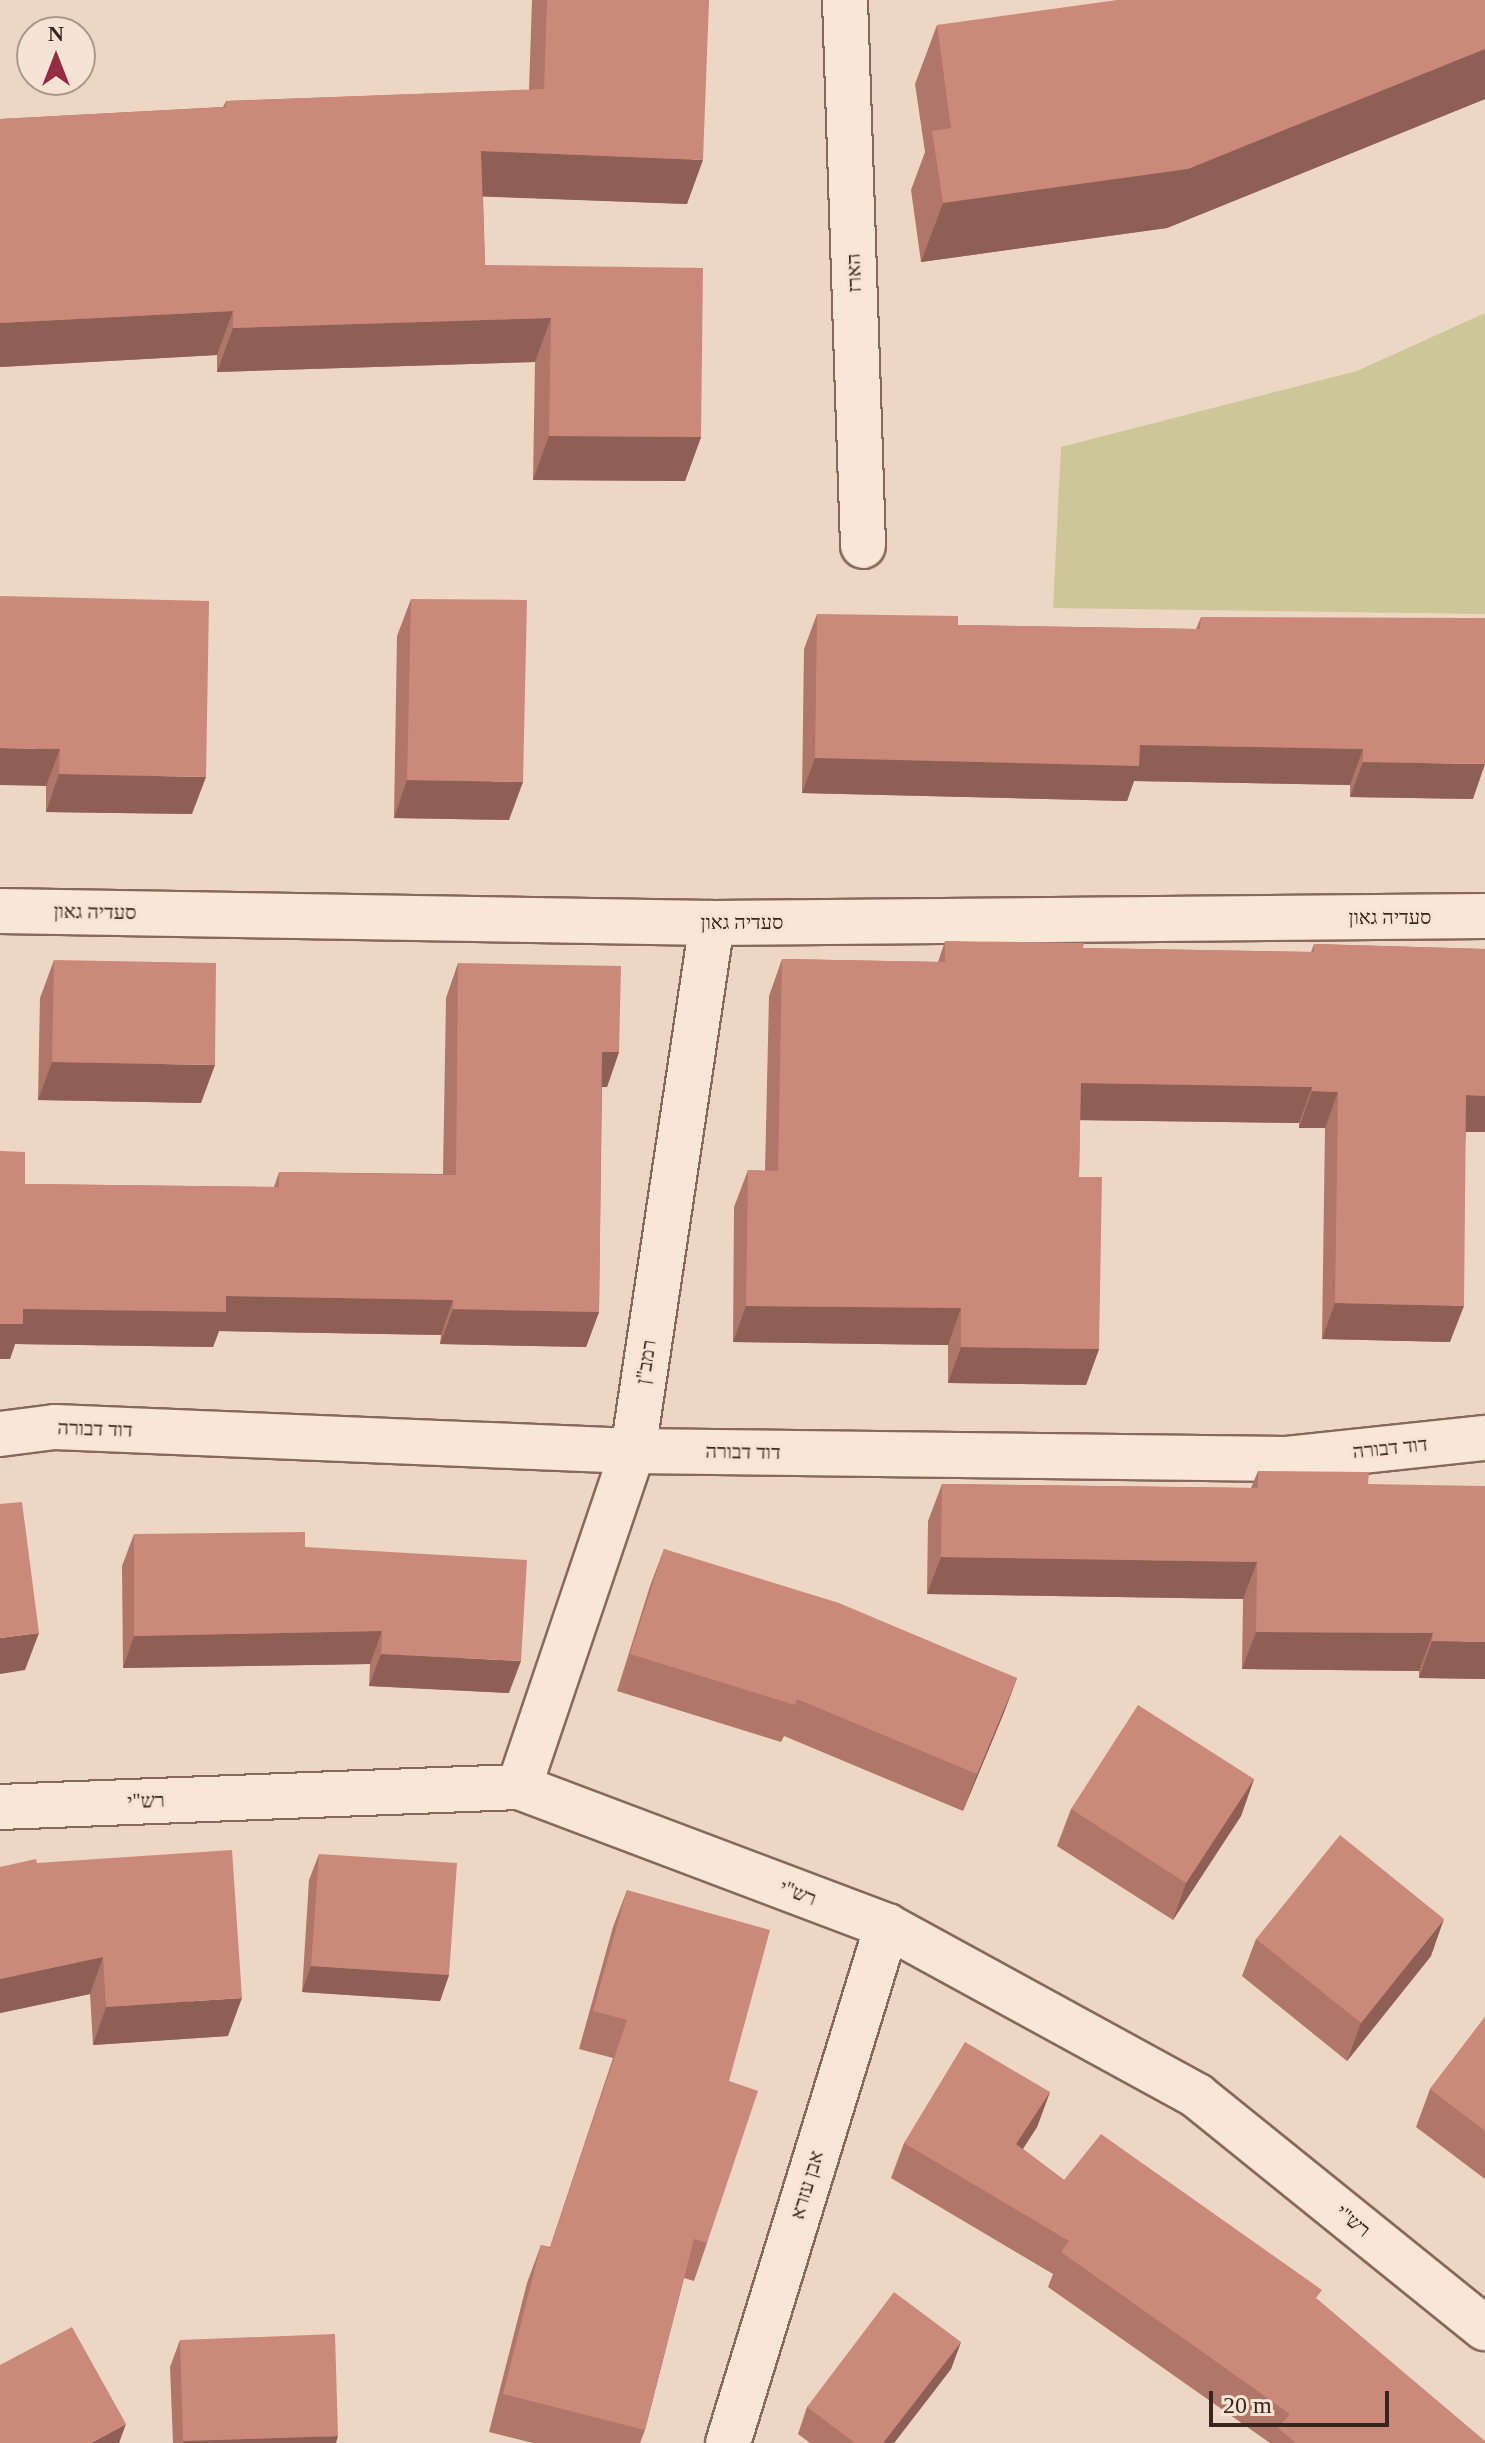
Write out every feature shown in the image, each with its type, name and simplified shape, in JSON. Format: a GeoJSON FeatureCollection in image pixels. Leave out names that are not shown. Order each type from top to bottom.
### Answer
{"type":"FeatureCollection","features":[{"type":"Feature","properties":{"kind":"street","name":"הארז"},"geometry":{"type":"LineString","coordinates":[[845,0],[863,546]]}},
{"type":"Feature","properties":{"kind":"street","name":"סעדיה גאון"},"geometry":{"type":"LineString","coordinates":[[0,911],[712,923],[1485,916]]}},
{"type":"Feature","properties":{"kind":"street","name":"רמב\"ן"},"geometry":{"type":"LineString","coordinates":[[519,1787],[633,1451],[712,923]]}},
{"type":"Feature","properties":{"kind":"street","name":"דוד דבורה"},"geometry":{"type":"LineString","coordinates":[[0,1434],[55,1427],[633,1451],[1287,1459],[1485,1438]]}},
{"type":"Feature","properties":{"kind":"street","name":"רש\"י"},"geometry":{"type":"LineString","coordinates":[[0,1807],[519,1787],[887,1926],[1197,2096],[1485,2328]]}},
{"type":"Feature","properties":{"kind":"street","name":"אבן עזרא"},"geometry":{"type":"LineString","coordinates":[[728,2443],[887,1926]]}},
{"type":"Feature","properties":{"kind":"shaded area"},"geometry":{"type":"Polygon","coordinates":[[[1485,313],[1485,614],[1053,608],[1061,447],[1357,371],[1485,313]]]}},
{"type":"Feature","properties":{"kind":"building"},"geometry":{"type":"Polygon","coordinates":[[[547,0],[709,0],[703,160],[481,151],[485,265],[703,268],[701,437],[549,436],[551,318],[233,328],[233,311],[0,323],[0,119],[226,107],[226,101],[544,89],[547,0]]]}},
{"type":"Feature","properties":{"kind":"building"},"geometry":{"type":"Polygon","coordinates":[[[1117,0],[1485,0],[1485,49],[1188,169],[943,203],[932,131],[951,128],[937,25],[1117,0]]]}},
{"type":"Feature","properties":{"kind":"building"},"geometry":{"type":"Polygon","coordinates":[[[0,596],[209,601],[206,777],[59,774],[60,749],[0,748],[0,596]]]}},
{"type":"Feature","properties":{"kind":"building"},"geometry":{"type":"Polygon","coordinates":[[[411,599],[527,600],[523,782],[407,780],[411,599]]]}},
{"type":"Feature","properties":{"kind":"building"},"geometry":{"type":"Polygon","coordinates":[[[817,614],[958,616],[958,625],[1200,629],[1201,617],[1485,618],[1485,764],[1363,762],[1363,749],[1140,745],[1139,766],[815,758],[817,614]]]}},
{"type":"Feature","properties":{"kind":"building"},"geometry":{"type":"Polygon","coordinates":[[[945,941],[1084,943],[1083,948],[1314,952],[1314,944],[1485,949],[1485,1096],[1466,1095],[1464,1306],[1335,1303],[1338,1092],[1312,1091],[1312,1087],[1081,1083],[1079,1177],[1102,1177],[1099,1349],[961,1347],[961,1308],[746,1306],[748,1170],[778,1171],[782,959],[945,962],[945,941]]]}},
{"type":"Feature","properties":{"kind":"building"},"geometry":{"type":"Polygon","coordinates":[[[54,960],[216,963],[215,1065],[52,1062],[54,960]]]}},
{"type":"Feature","properties":{"kind":"building"},"geometry":{"type":"Polygon","coordinates":[[[458,963],[621,966],[619,1052],[602,1052],[599,1312],[453,1309],[453,1300],[226,1296],[226,1312],[23,1309],[23,1324],[0,1324],[0,1151],[25,1152],[25,1184],[279,1187],[279,1172],[456,1175],[458,963]]]}},
{"type":"Feature","properties":{"kind":"building"},"geometry":{"type":"Polygon","coordinates":[[[1258,1471],[1369,1472],[1368,1484],[1485,1486],[1485,1642],[1432,1641],[1433,1633],[1256,1632],[1257,1562],[941,1557],[942,1484],[1258,1488],[1258,1471]]]}},
{"type":"Feature","properties":{"kind":"building"},"geometry":{"type":"Polygon","coordinates":[[[22,1502],[39,1633],[0,1638],[0,1504],[22,1502]]]}},
{"type":"Feature","properties":{"kind":"building"},"geometry":{"type":"Polygon","coordinates":[[[305,1532],[305,1547],[527,1560],[521,1661],[381,1654],[382,1631],[134,1636],[134,1534],[305,1532]]]}},
{"type":"Feature","properties":{"kind":"building"},"geometry":{"type":"Polygon","coordinates":[[[664,1549],[839,1603],[1017,1678],[977,1774],[797,1699],[795,1705],[630,1654],[664,1549]]]}},
{"type":"Feature","properties":{"kind":"building"},"geometry":{"type":"Polygon","coordinates":[[[1138,1705],[1254,1779],[1186,1883],[1071,1809],[1138,1705]]]}},
{"type":"Feature","properties":{"kind":"building"},"geometry":{"type":"Polygon","coordinates":[[[1340,1835],[1444,1919],[1361,2023],[1256,1939],[1340,1835]]]}},
{"type":"Feature","properties":{"kind":"building"},"geometry":{"type":"Polygon","coordinates":[[[232,1850],[242,1998],[106,2007],[103,1957],[0,1979],[0,1867],[36,1859],[37,1863],[232,1850]]]}},
{"type":"Feature","properties":{"kind":"building"},"geometry":{"type":"Polygon","coordinates":[[[319,1854],[457,1863],[449,1975],[311,1966],[319,1854]]]}},
{"type":"Feature","properties":{"kind":"building"},"geometry":{"type":"Polygon","coordinates":[[[627,1890],[770,1930],[729,2081],[758,2091],[707,2243],[694,2239],[645,2430],[503,2394],[541,2245],[550,2248],[627,2020],[593,2011],[627,1890]]]}},
{"type":"Feature","properties":{"kind":"building"},"geometry":{"type":"Polygon","coordinates":[[[1485,2017],[1485,2131],[1430,2089],[1485,2017]]]}},
{"type":"Feature","properties":{"kind":"building"},"geometry":{"type":"Polygon","coordinates":[[[965,2042],[1050,2092],[1016,2144],[1064,2180],[1101,2134],[1322,2290],[1316,2298],[1485,2443],[1296,2443],[1278,2428],[1290,2414],[1061,2252],[1069,2241],[904,2143],[965,2042]]]}},
{"type":"Feature","properties":{"kind":"building"},"geometry":{"type":"Polygon","coordinates":[[[894,2292],[961,2342],[883,2443],[855,2443],[807,2407],[894,2292]]]}},
{"type":"Feature","properties":{"kind":"building"},"geometry":{"type":"Polygon","coordinates":[[[72,2327],[126,2424],[91,2443],[0,2443],[0,2365],[72,2327]]]}},
{"type":"Feature","properties":{"kind":"building"},"geometry":{"type":"Polygon","coordinates":[[[335,2334],[338,2436],[183,2441],[180,2340],[335,2334]]]}}]}
